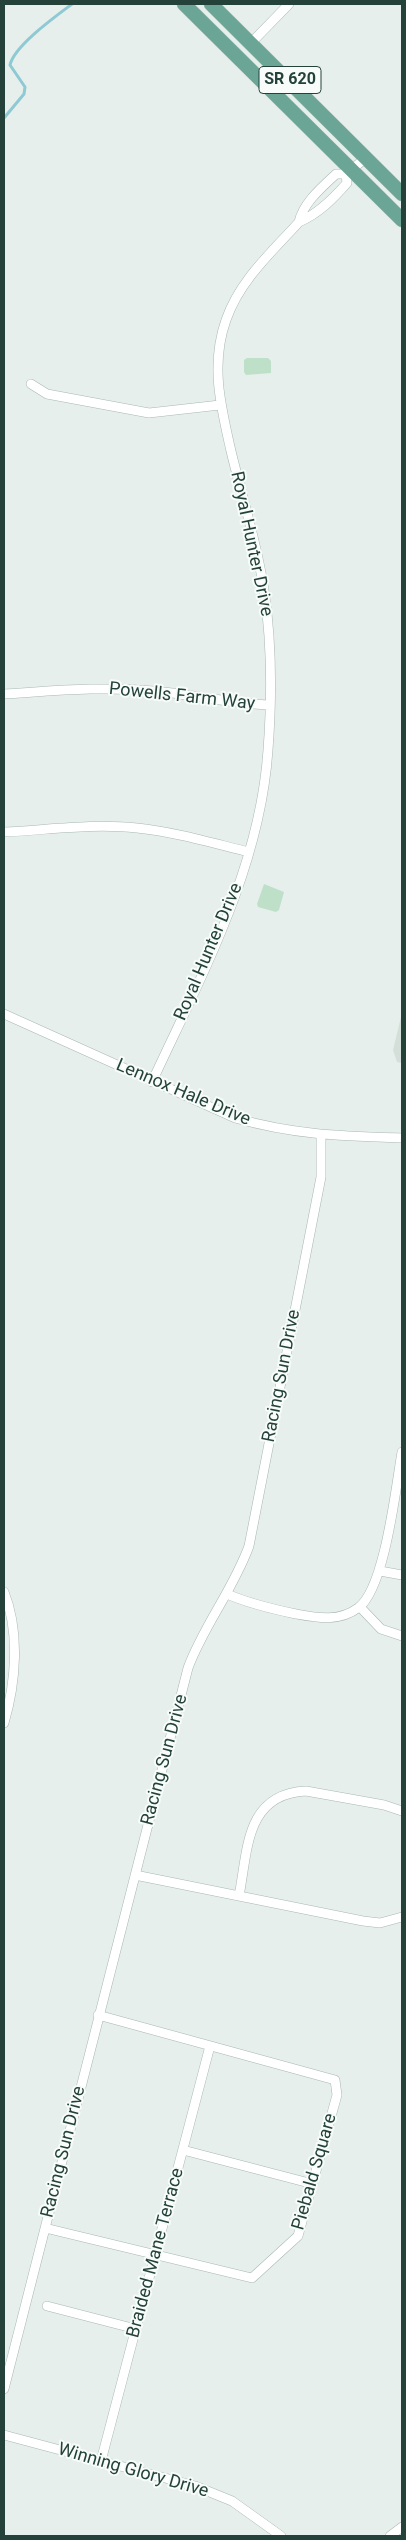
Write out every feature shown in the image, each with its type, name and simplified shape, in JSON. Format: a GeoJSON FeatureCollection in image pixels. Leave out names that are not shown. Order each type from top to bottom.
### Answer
{"type":"FeatureCollection","features":[{"type":"Feature","properties":{"kind":"main road"},"geometry":{"type":"LineString","coordinates":[[184,4],[349,172],[402,220]]}},
{"type":"Feature","properties":{"kind":"main road","name":"SR 620"},"geometry":{"type":"LineString","coordinates":[[212,4],[402,194]]}},
{"type":"Feature","properties":{"kind":"street"},"geometry":{"type":"LineString","coordinates":[[252,42],[289,4]]}},
{"type":"Feature","properties":{"kind":"street"},"geometry":{"type":"LineString","coordinates":[[349,172],[367,157]]}},
{"type":"Feature","properties":{"kind":"street","name":"Royal Hunter Drive"},"geometry":{"type":"LineString","coordinates":[[152,1082],[218,939],[249,852],[259,809],[268,754],[270,705],[269,632],[263,587],[220,406],[217,359],[226,320],[232,305],[250,274],[299,222],[313,216],[347,183],[349,172],[336,174],[326,184],[301,211],[299,222]]}},
{"type":"Feature","properties":{"kind":"street"},"geometry":{"type":"LineString","coordinates":[[31,384],[47,394],[149,413],[220,406]]}},
{"type":"Feature","properties":{"kind":"street","name":"Powells Farm Way"},"geometry":{"type":"LineString","coordinates":[[4,694],[74,689],[126,689],[175,693],[226,703],[270,705]]}},
{"type":"Feature","properties":{"kind":"street"},"geometry":{"type":"LineString","coordinates":[[4,832],[104,826],[136,828],[182,835],[249,852]]}},
{"type":"Feature","properties":{"kind":"street","name":"Lennox Hale Drive"},"geometry":{"type":"LineString","coordinates":[[4,1014],[235,1118],[269,1128],[321,1136],[402,1138]]}},
{"type":"Feature","properties":{"kind":"street","name":"Racing Sun Drive"},"geometry":{"type":"LineString","coordinates":[[4,2389],[188,1668],[198,1641],[238,1574],[249,1546],[321,1178],[321,1136]]}},
{"type":"Feature","properties":{"kind":"street"},"geometry":{"type":"LineString","coordinates":[[227,1594],[248,1604],[318,1618],[332,1619],[360,1607],[372,1590],[380,1571],[402,1452]]}},
{"type":"Feature","properties":{"kind":"street"},"geometry":{"type":"LineString","coordinates":[[380,1571],[402,1575]]}},
{"type":"Feature","properties":{"kind":"street"},"geometry":{"type":"LineString","coordinates":[[4,1592],[10,1607],[15,1642],[13,1681],[4,1723]]}},
{"type":"Feature","properties":{"kind":"street"},"geometry":{"type":"LineString","coordinates":[[360,1607],[381,1628],[402,1636]]}},
{"type":"Feature","properties":{"kind":"street"},"geometry":{"type":"LineString","coordinates":[[239,1896],[254,1821],[264,1806],[279,1797],[306,1791],[384,1805],[402,1811]]}},
{"type":"Feature","properties":{"kind":"street"},"geometry":{"type":"LineString","coordinates":[[135,1875],[363,1921],[380,1923],[402,1917]]}},
{"type":"Feature","properties":{"kind":"street","name":"Piebald Square"},"geometry":{"type":"LineString","coordinates":[[45,2228],[252,2278],[298,2236],[337,2095],[335,2080],[98,2015]]}},
{"type":"Feature","properties":{"kind":"street","name":"Braided Mane Terrace"},"geometry":{"type":"LineString","coordinates":[[101,2461],[210,2046]]}},
{"type":"Feature","properties":{"kind":"street"},"geometry":{"type":"LineString","coordinates":[[183,2150],[313,2184]]}},
{"type":"Feature","properties":{"kind":"street"},"geometry":{"type":"LineString","coordinates":[[47,2306],[136,2329]]}},
{"type":"Feature","properties":{"kind":"street","name":"Winning Glory Drive"},"geometry":{"type":"LineString","coordinates":[[4,2435],[195,2486],[232,2501],[281,2536]]}},
{"type":"Feature","properties":{"kind":"street"},"geometry":{"type":"LineString","coordinates":[[390,2536],[402,2527]]}},
{"type":"Feature","properties":{"kind":"shaded area"},"geometry":{"type":"Polygon","coordinates":[[[402,1013],[402,1063],[397,1062],[393,1050],[402,1013]]]}},
{"type":"Feature","properties":{"kind":"green space"},"geometry":{"type":"Polygon","coordinates":[[[247,358],[268,358],[271,361],[271,373],[246,375],[244,372],[244,360],[247,358]]]}},
{"type":"Feature","properties":{"kind":"green space"},"geometry":{"type":"Polygon","coordinates":[[[264,884],[284,892],[279,910],[276,912],[258,907],[257,904],[264,884]]]}},
{"type":"Feature","properties":{"kind":"waterway"},"geometry":{"type":"LineString","coordinates":[[4,118],[24,94],[25,87],[10,65],[13,57],[36,32],[72,4]]}}]}
